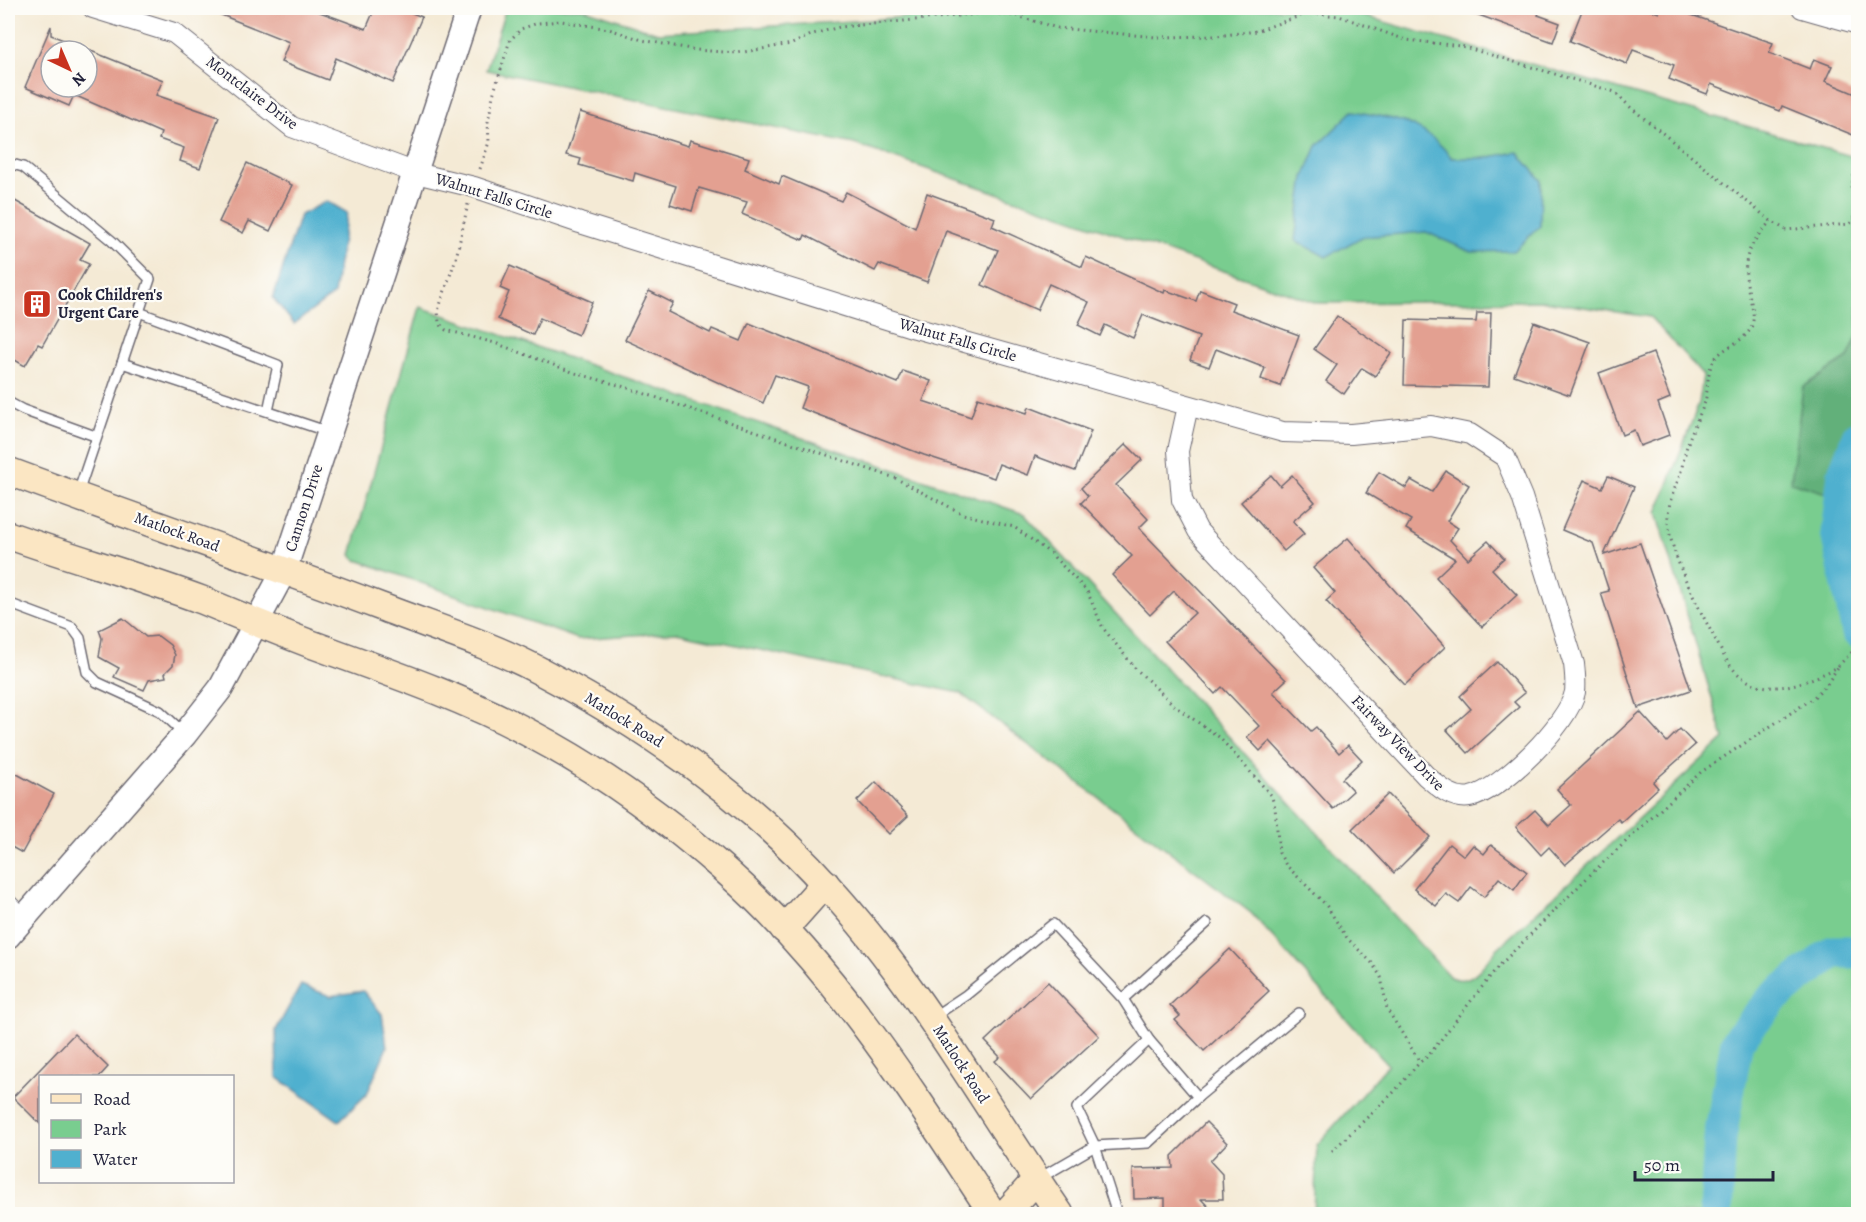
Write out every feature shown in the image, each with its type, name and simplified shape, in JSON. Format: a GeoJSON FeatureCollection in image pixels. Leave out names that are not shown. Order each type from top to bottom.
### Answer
{"type":"FeatureCollection","features":[{"type":"Feature","properties":{"kind":"main road","name":"Matlock Road"},"geometry":{"type":"LineString","coordinates":[[8,471],[284,571],[537,669],[622,716],[693,765],[752,812],[825,883],[878,943],[932,1018],[1060,1215]]}},
{"type":"Feature","properties":{"kind":"main road"},"geometry":{"type":"LineString","coordinates":[[8,535],[201,600],[256,624],[453,697],[593,770],[667,822],[729,874],[784,929],[839,992],[898,1069],[993,1215]]}},
{"type":"Feature","properties":{"kind":"main road"},"geometry":{"type":"LineString","coordinates":[[784,929],[825,883]]}},
{"type":"Feature","properties":{"kind":"main road"},"geometry":{"type":"LineString","coordinates":[[1005,1215],[1036,1180]]}},
{"type":"Feature","properties":{"kind":"street","name":"Montclaire Drive"},"geometry":{"type":"LineString","coordinates":[[93,8],[174,33],[292,127],[416,173]]}},
{"type":"Feature","properties":{"kind":"street","name":"Cannon Drive"},"geometry":{"type":"LineString","coordinates":[[13,920],[185,734],[221,688],[284,571],[469,8]]}},
{"type":"Feature","properties":{"kind":"street"},"geometry":{"type":"LineString","coordinates":[[1802,8],[1858,24]]}},
{"type":"Feature","properties":{"kind":"street","name":"Walnut Falls Circle"},"geometry":{"type":"LineString","coordinates":[[416,173],[474,187],[580,223],[915,328],[1283,432],[1351,434],[1431,426],[1470,434],[1505,457]]}},
{"type":"Feature","properties":{"kind":"street","name":"Fairway View Drive"},"geometry":{"type":"LineString","coordinates":[[1188,406],[1178,451],[1182,500],[1198,531],[1426,776],[1445,793],[1469,797],[1495,786],[1546,740],[1564,719],[1575,692],[1574,664],[1522,497],[1505,457]]}},
{"type":"Feature","properties":{"kind":"lane"},"geometry":{"type":"LineString","coordinates":[[8,163],[23,167],[112,241],[150,279],[123,363],[95,436],[77,496]]}},
{"type":"Feature","properties":{"kind":"lane"},"geometry":{"type":"LineString","coordinates":[[139,312],[278,365],[268,411]]}},
{"type":"Feature","properties":{"kind":"lane"},"geometry":{"type":"LineString","coordinates":[[123,363],[329,432]]}},
{"type":"Feature","properties":{"kind":"lane"},"geometry":{"type":"LineString","coordinates":[[8,402],[22,410],[95,436]]}},
{"type":"Feature","properties":{"kind":"lane"},"geometry":{"type":"LineString","coordinates":[[8,603],[72,627],[80,638],[87,672],[97,682],[159,711],[185,734]]}},
{"type":"Feature","properties":{"kind":"lane"},"geometry":{"type":"LineString","coordinates":[[1123,999],[1207,923]]}},
{"type":"Feature","properties":{"kind":"lane"},"geometry":{"type":"LineString","coordinates":[[932,1018],[966,995],[1053,924],[1123,999],[1149,1040],[1198,1097]]}},
{"type":"Feature","properties":{"kind":"lane"},"geometry":{"type":"LineString","coordinates":[[1036,1180],[1095,1146],[1148,1143],[1198,1097],[1299,1012]]}},
{"type":"Feature","properties":{"kind":"lane"},"geometry":{"type":"LineString","coordinates":[[1117,1215],[1095,1146],[1077,1108],[1149,1040]]}},
{"type":"Feature","properties":{"kind":"path"},"geometry":{"type":"LineString","coordinates":[[1858,172],[1854,175],[1852,187],[1858,211]]}},
{"type":"Feature","properties":{"kind":"path"},"geometry":{"type":"LineString","coordinates":[[1754,314],[1744,276],[1745,260],[1754,240],[1771,221]]}},
{"type":"Feature","properties":{"kind":"path"},"geometry":{"type":"LineString","coordinates":[[1838,666],[1858,646]]}},
{"type":"Feature","properties":{"kind":"path"},"geometry":{"type":"LineString","coordinates":[[1332,1151],[1393,1093],[1420,1062]]}},
{"type":"Feature","properties":{"kind":"path"},"geometry":{"type":"LineString","coordinates":[[1848,1215],[1858,1207]]}},
{"type":"Feature","properties":{"kind":"green space"},"geometry":{"type":"Polygon","coordinates":[[[506,8],[582,8],[658,33],[869,20],[1004,8],[1336,8],[1858,158],[1858,1214],[1314,1214],[1317,1145],[1388,1065],[1251,913],[960,693],[676,632],[578,639],[357,560],[351,555],[420,307],[1024,514],[1450,977],[1465,979],[1482,968],[1497,949],[1724,739],[1657,513],[1699,403],[1703,375],[1650,317],[1544,301],[1317,303],[854,144],[486,70],[506,8]]]}},
{"type":"Feature","properties":{"kind":"green space"},"geometry":{"type":"Polygon","coordinates":[[[1858,335],[1858,503],[1791,482],[1803,387],[1848,358],[1858,335]]]}},
{"type":"Feature","properties":{"kind":"water"},"geometry":{"type":"Polygon","coordinates":[[[1353,111],[1396,120],[1419,129],[1441,145],[1452,158],[1483,158],[1518,152],[1541,180],[1540,226],[1514,251],[1471,252],[1426,232],[1362,237],[1326,257],[1295,240],[1304,177],[1317,146],[1353,111]]]}},
{"type":"Feature","properties":{"kind":"water"},"geometry":{"type":"Polygon","coordinates":[[[327,201],[347,213],[334,294],[294,324],[273,298],[300,215],[327,201]]]}},
{"type":"Feature","properties":{"kind":"water"},"geometry":{"type":"Polygon","coordinates":[[[301,985],[330,996],[363,991],[382,1014],[387,1047],[367,1094],[339,1121],[277,1077],[276,1030],[301,985]]]}},
{"type":"Feature","properties":{"kind":"building"},"geometry":{"type":"Polygon","coordinates":[[[204,8],[309,8],[366,29],[375,8],[400,8],[422,17],[393,83],[336,58],[328,80],[281,62],[289,42],[204,8]]]}},
{"type":"Feature","properties":{"kind":"building"},"geometry":{"type":"Polygon","coordinates":[[[1466,8],[1541,8],[1538,15],[1560,23],[1553,42],[1465,10],[1466,8]]]}},
{"type":"Feature","properties":{"kind":"building"},"geometry":{"type":"Polygon","coordinates":[[[1583,8],[1646,8],[1659,13],[1661,8],[1671,8],[1773,43],[1769,53],[1810,69],[1814,59],[1832,66],[1825,81],[1858,95],[1858,121],[1853,135],[1782,106],[1780,111],[1711,84],[1707,94],[1669,79],[1674,65],[1633,50],[1627,64],[1570,41],[1583,8]]]}},
{"type":"Feature","properties":{"kind":"building"},"geometry":{"type":"Polygon","coordinates":[[[51,26],[51,35],[61,39],[45,39],[51,26]]]}},
{"type":"Feature","properties":{"kind":"building"},"geometry":{"type":"Polygon","coordinates":[[[39,54],[39,93],[25,87],[39,54]]]}},
{"type":"Feature","properties":{"kind":"building"},"geometry":{"type":"Polygon","coordinates":[[[99,54],[163,80],[156,95],[219,117],[200,168],[180,161],[184,148],[159,139],[161,133],[83,99],[99,99],[99,54]]]}},
{"type":"Feature","properties":{"kind":"building"},"geometry":{"type":"Polygon","coordinates":[[[53,99],[72,99],[69,106],[53,99]]]}},
{"type":"Feature","properties":{"kind":"building"},"geometry":{"type":"Polygon","coordinates":[[[580,112],[688,146],[690,140],[749,158],[745,169],[779,184],[782,176],[841,201],[846,192],[915,228],[927,193],[995,218],[992,226],[1082,267],[1086,257],[1164,293],[1165,290],[1196,301],[1200,290],[1234,303],[1231,310],[1299,335],[1280,386],[1261,379],[1265,368],[1216,349],[1209,367],[1190,360],[1199,337],[1143,315],[1133,338],[1105,325],[1100,336],[1078,325],[1089,302],[1049,284],[1037,310],[982,285],[998,250],[946,231],[927,282],[879,264],[875,271],[805,235],[803,240],[742,214],[747,202],[699,188],[692,211],[670,204],[676,186],[635,173],[633,181],[579,165],[581,159],[566,155],[580,112]]]}},
{"type":"Feature","properties":{"kind":"building"},"geometry":{"type":"Polygon","coordinates":[[[247,163],[292,185],[270,231],[249,221],[243,233],[219,222],[247,163]]]}},
{"type":"Feature","properties":{"kind":"building","name":"Cook Children's Urgent Care"},"geometry":{"type":"Polygon","coordinates":[[[8,197],[90,243],[80,260],[89,264],[42,346],[38,344],[25,366],[8,356],[8,197]]]}},
{"type":"Feature","properties":{"kind":"building"},"geometry":{"type":"Polygon","coordinates":[[[510,266],[592,302],[578,335],[540,318],[533,335],[498,319],[509,292],[500,288],[510,266]]]}},
{"type":"Feature","properties":{"kind":"building"},"geometry":{"type":"Polygon","coordinates":[[[649,291],[673,303],[668,312],[710,333],[712,329],[741,341],[749,323],[898,383],[903,371],[931,381],[923,401],[971,417],[978,397],[1027,413],[1029,407],[1091,431],[1075,471],[1035,456],[1028,475],[999,464],[994,478],[924,455],[800,408],[808,387],[775,375],[763,403],[625,340],[649,291]]]}},
{"type":"Feature","properties":{"kind":"building"},"geometry":{"type":"Polygon","coordinates":[[[1477,313],[1491,313],[1488,387],[1404,385],[1406,320],[1476,322],[1477,313]]]}},
{"type":"Feature","properties":{"kind":"building"},"geometry":{"type":"Polygon","coordinates":[[[1337,316],[1391,353],[1375,376],[1362,368],[1344,394],[1326,381],[1337,365],[1314,349],[1337,316]]]}},
{"type":"Feature","properties":{"kind":"building"},"geometry":{"type":"Polygon","coordinates":[[[1534,322],[1590,342],[1570,395],[1514,375],[1534,322]]]}},
{"type":"Feature","properties":{"kind":"building"},"geometry":{"type":"Polygon","coordinates":[[[1653,353],[1670,398],[1658,403],[1669,435],[1640,446],[1634,430],[1622,435],[1599,373],[1653,353]]]}},
{"type":"Feature","properties":{"kind":"building"},"geometry":{"type":"Polygon","coordinates":[[[1126,444],[1142,460],[1116,485],[1148,519],[1139,528],[1286,680],[1273,692],[1311,731],[1316,727],[1339,753],[1348,745],[1362,760],[1342,779],[1353,791],[1333,809],[1270,741],[1260,751],[1247,737],[1259,726],[1222,687],[1215,694],[1165,641],[1195,613],[1174,591],[1150,615],[1112,575],[1132,556],[1081,503],[1088,496],[1081,488],[1126,444]]]}},
{"type":"Feature","properties":{"kind":"building"},"geometry":{"type":"Polygon","coordinates":[[[1446,471],[1469,485],[1447,521],[1458,528],[1450,540],[1468,559],[1488,541],[1504,558],[1492,569],[1517,595],[1482,627],[1436,577],[1455,559],[1406,529],[1411,520],[1366,493],[1379,472],[1406,488],[1411,480],[1432,492],[1446,471]]]}},
{"type":"Feature","properties":{"kind":"building"},"geometry":{"type":"Polygon","coordinates":[[[1271,475],[1280,486],[1292,475],[1315,502],[1293,521],[1304,534],[1284,551],[1241,502],[1271,475]]]}},
{"type":"Feature","properties":{"kind":"building"},"geometry":{"type":"Polygon","coordinates":[[[1608,476],[1634,487],[1604,555],[1640,543],[1691,690],[1638,708],[1601,593],[1609,591],[1593,543],[1562,530],[1584,480],[1602,488],[1608,476]]]}},
{"type":"Feature","properties":{"kind":"building"},"geometry":{"type":"Polygon","coordinates":[[[1348,538],[1445,647],[1405,685],[1326,601],[1335,593],[1313,568],[1348,538]]]}},
{"type":"Feature","properties":{"kind":"building"},"geometry":{"type":"Polygon","coordinates":[[[123,618],[146,637],[158,636],[170,645],[175,655],[173,665],[165,673],[166,677],[149,680],[144,690],[114,677],[119,668],[99,657],[102,638],[99,630],[123,618]]]}},
{"type":"Feature","properties":{"kind":"building"},"geometry":{"type":"Polygon","coordinates":[[[1497,662],[1525,693],[1514,702],[1519,707],[1468,753],[1447,730],[1471,709],[1460,696],[1497,662]]]}},
{"type":"Feature","properties":{"kind":"building"},"geometry":{"type":"Polygon","coordinates":[[[1640,712],[1667,742],[1680,729],[1695,745],[1653,782],[1658,788],[1621,822],[1618,819],[1565,865],[1549,847],[1541,855],[1516,827],[1535,810],[1549,825],[1571,805],[1557,789],[1640,712]]]}},
{"type":"Feature","properties":{"kind":"building"},"geometry":{"type":"Polygon","coordinates":[[[15,773],[54,794],[22,853],[8,845],[8,788],[15,773]]]}},
{"type":"Feature","properties":{"kind":"building"},"geometry":{"type":"Polygon","coordinates":[[[876,782],[908,816],[889,834],[857,801],[876,782]]]}},
{"type":"Feature","properties":{"kind":"building"},"geometry":{"type":"Polygon","coordinates":[[[1388,794],[1430,837],[1394,873],[1352,829],[1388,794]]]}},
{"type":"Feature","properties":{"kind":"building"},"geometry":{"type":"Polygon","coordinates":[[[1449,844],[1464,856],[1473,845],[1484,854],[1491,845],[1527,872],[1514,890],[1499,878],[1484,897],[1471,887],[1459,903],[1446,894],[1436,906],[1414,889],[1449,844]]]}},
{"type":"Feature","properties":{"kind":"building"},"geometry":{"type":"Polygon","coordinates":[[[1230,949],[1269,991],[1204,1051],[1175,1020],[1180,1016],[1170,1005],[1230,949]]]}},
{"type":"Feature","properties":{"kind":"building"},"geometry":{"type":"Polygon","coordinates":[[[1048,982],[1099,1036],[1031,1099],[995,1061],[1000,1057],[985,1041],[1048,982]]]}},
{"type":"Feature","properties":{"kind":"building"},"geometry":{"type":"Polygon","coordinates":[[[74,1034],[108,1067],[101,1075],[39,1075],[39,1123],[13,1097],[74,1034]]]}},
{"type":"Feature","properties":{"kind":"building"},"geometry":{"type":"Polygon","coordinates":[[[1206,1122],[1227,1143],[1210,1161],[1222,1174],[1223,1199],[1201,1199],[1216,1215],[1165,1215],[1165,1198],[1134,1199],[1133,1169],[1173,1168],[1172,1156],[1206,1122]]]}},
{"type":"Feature","properties":{"kind":"waterway"},"geometry":{"type":"LineString","coordinates":[[1858,437],[1844,473],[1837,533],[1858,632]]}},
{"type":"Feature","properties":{"kind":"waterway"},"geometry":{"type":"LineString","coordinates":[[1716,1214],[1720,1138],[1737,1041],[1773,998],[1833,952],[1858,952]]}},
{"type":"Feature","properties":{"kind":"place","name":"Cook Children's Urgent Care"},"geometry":{"type":"Point","coordinates":[37,304]}}]}
